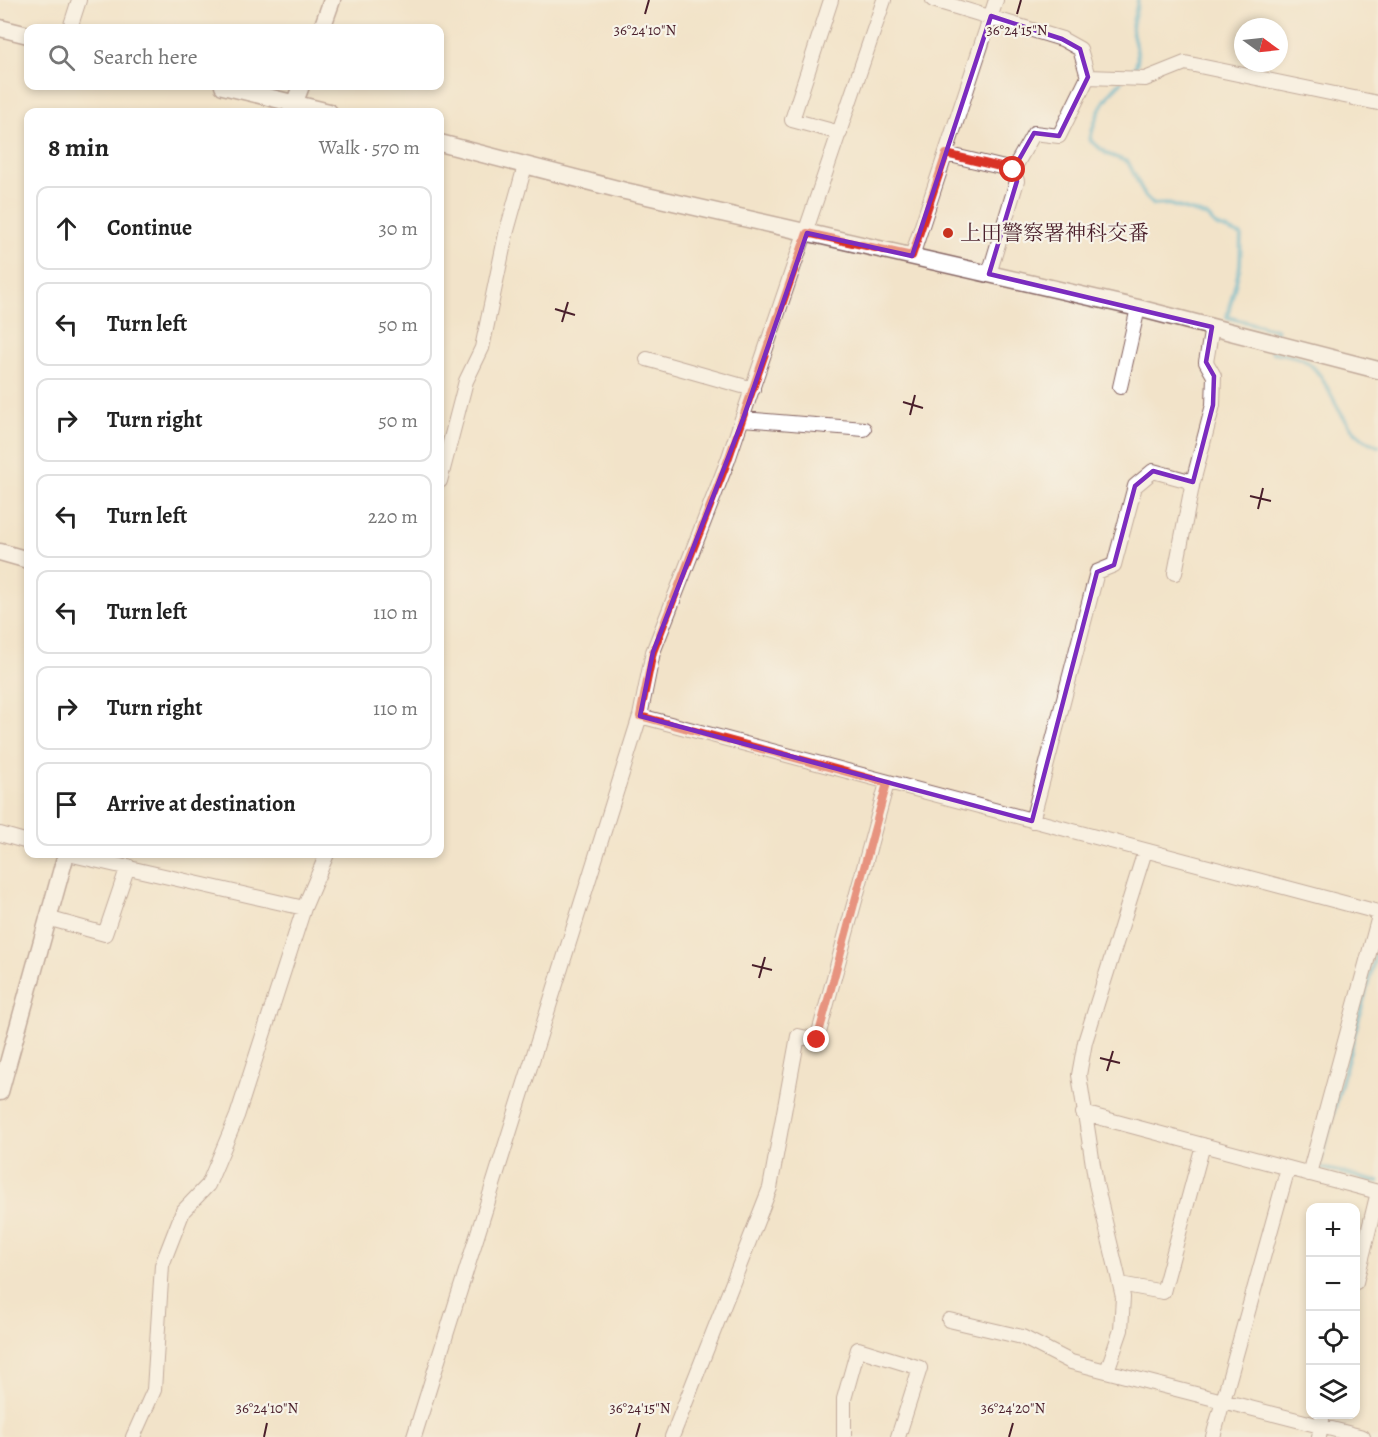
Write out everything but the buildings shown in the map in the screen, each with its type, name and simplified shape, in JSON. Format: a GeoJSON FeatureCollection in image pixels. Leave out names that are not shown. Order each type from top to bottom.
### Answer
{"type":"FeatureCollection","features":[{"type":"Feature","properties":{"kind":"street"},"geometry":{"type":"LineString","coordinates":[[71,24],[79,0]]}},
{"type":"Feature","properties":{"kind":"street"},"geometry":{"type":"LineString","coordinates":[[323,24],[332,0]]}},
{"type":"Feature","properties":{"kind":"street"},"geometry":{"type":"LineString","coordinates":[[831,0],[792,120],[840,133]]}},
{"type":"Feature","properties":{"kind":"street"},"geometry":{"type":"LineString","coordinates":[[414,1437],[640,716],[653,652],[743,418],[884,0]]}},
{"type":"Feature","properties":{"kind":"street"},"geometry":{"type":"LineString","coordinates":[[933,0],[1062,39],[1080,49],[1088,77],[1059,136],[1034,133],[1013,170],[1017,182],[989,274]]}},
{"type":"Feature","properties":{"kind":"street"},"geometry":{"type":"LineString","coordinates":[[912,256],[996,0]]}},
{"type":"Feature","properties":{"kind":"street"},"geometry":{"type":"LineString","coordinates":[[0,28],[24,34]]}},
{"type":"Feature","properties":{"kind":"street"},"geometry":{"type":"LineString","coordinates":[[1088,77],[1145,79],[1185,63],[1376,98]]}},
{"type":"Feature","properties":{"kind":"street"},"geometry":{"type":"LineString","coordinates":[[236,90],[293,108],[300,90]]}},
{"type":"Feature","properties":{"kind":"street"},"geometry":{"type":"LineString","coordinates":[[444,144],[525,166],[807,233],[1138,308],[1378,370]]}},
{"type":"Feature","properties":{"kind":"street"},"geometry":{"type":"LineString","coordinates":[[946,154],[1013,170]]}},
{"type":"Feature","properties":{"kind":"street"},"geometry":{"type":"LineString","coordinates":[[444,465],[466,381],[482,348],[506,234],[525,166]]}},
{"type":"Feature","properties":{"kind":"street"},"geometry":{"type":"LineString","coordinates":[[1120,387],[1138,308]]}},
{"type":"Feature","properties":{"kind":"street"},"geometry":{"type":"LineString","coordinates":[[1175,573],[1193,481],[1213,405],[1214,376],[1206,362],[1212,327]]}},
{"type":"Feature","properties":{"kind":"street"},"geometry":{"type":"LineString","coordinates":[[647,359],[753,389]]}},
{"type":"Feature","properties":{"kind":"street"},"geometry":{"type":"LineString","coordinates":[[743,418],[864,429]]}},
{"type":"Feature","properties":{"kind":"street"},"geometry":{"type":"LineString","coordinates":[[1032,821],[1097,572],[1114,565],[1135,486],[1153,471],[1193,481]]}},
{"type":"Feature","properties":{"kind":"street"},"geometry":{"type":"LineString","coordinates":[[0,552],[24,559]]}},
{"type":"Feature","properties":{"kind":"street"},"geometry":{"type":"LineString","coordinates":[[640,716],[1378,912]]}},
{"type":"Feature","properties":{"kind":"street"},"geometry":{"type":"LineString","coordinates":[[672,1437],[770,1188],[798,1036],[817,1040],[887,783]]}},
{"type":"Feature","properties":{"kind":"street"},"geometry":{"type":"LineString","coordinates":[[0,834],[24,841]]}},
{"type":"Feature","properties":{"kind":"street"},"geometry":{"type":"LineString","coordinates":[[1107,1371],[1123,1316],[1123,1297],[1096,1184],[1083,1113],[1079,1075],[1085,1042],[1145,851]]}},
{"type":"Feature","properties":{"kind":"street"},"geometry":{"type":"LineString","coordinates":[[0,1092],[47,918],[66,858]]}},
{"type":"Feature","properties":{"kind":"street"},"geometry":{"type":"LineString","coordinates":[[87,858],[304,908]]}},
{"type":"Feature","properties":{"kind":"street"},"geometry":{"type":"LineString","coordinates":[[133,1437],[154,1390],[162,1264],[183,1211],[208,1185],[237,1116],[304,908],[325,858]]}},
{"type":"Feature","properties":{"kind":"street"},"geometry":{"type":"LineString","coordinates":[[47,918],[105,934],[128,866]]}},
{"type":"Feature","properties":{"kind":"street"},"geometry":{"type":"LineString","coordinates":[[1309,1174],[1378,920]]}},
{"type":"Feature","properties":{"kind":"street"},"geometry":{"type":"LineString","coordinates":[[1083,1113],[1378,1192],[1360,1266]]}},
{"type":"Feature","properties":{"kind":"street"},"geometry":{"type":"LineString","coordinates":[[1120,1284],[1163,1292],[1203,1145]]}},
{"type":"Feature","properties":{"kind":"street"},"geometry":{"type":"LineString","coordinates":[[1213,1437],[1288,1168]]}},
{"type":"Feature","properties":{"kind":"street"},"geometry":{"type":"LineString","coordinates":[[950,1320],[1022,1337],[1071,1362],[1363,1437]]}},
{"type":"Feature","properties":{"kind":"street"},"geometry":{"type":"LineString","coordinates":[[844,1437],[844,1399],[858,1349],[920,1368],[898,1437]]}},
{"type":"Feature","properties":{"kind":"highlighted area"},"geometry":{"type":"Polygon","coordinates":[[[991,16],[1062,39],[1080,49],[1088,77],[1059,136],[1034,133],[1013,170],[1017,181],[989,274],[1212,327],[1206,362],[1214,376],[1213,405],[1193,482],[1153,471],[1135,486],[1114,565],[1097,572],[1032,821],[640,716],[653,652],[743,419],[807,233],[912,256],[991,16]]]}},
{"type":"Feature","properties":{"kind":"waterway"},"geometry":{"type":"LineString","coordinates":[[1129,75],[1138,59],[1132,29],[1138,0]]}},
{"type":"Feature","properties":{"kind":"waterway"},"geometry":{"type":"LineString","coordinates":[[1121,82],[1101,108],[1090,140],[1107,154],[1128,162],[1145,196],[1154,205],[1168,204],[1207,216],[1217,226],[1241,235],[1240,266],[1227,317],[1277,330],[1274,339]]}},
{"type":"Feature","properties":{"kind":"waterway"},"geometry":{"type":"LineString","coordinates":[[1273,347],[1272,352],[1301,358],[1314,369],[1352,429],[1363,439],[1378,446]]}},
{"type":"Feature","properties":{"kind":"waterway"},"geometry":{"type":"LineString","coordinates":[[1378,946],[1319,1167],[1378,1182]]}},
{"type":"Feature","properties":{"kind":"place","name":"上田警察署神科交番"},"geometry":{"type":"Point","coordinates":[948,233]}},
{"type":"Feature","properties":{"kind":"route"},"geometry":{"type":"LineString","coordinates":[[817,1040],[887,783],[640,716],[653,652],[728,460],[807,233],[912,256],[946,154],[1013,170]]}}]}
